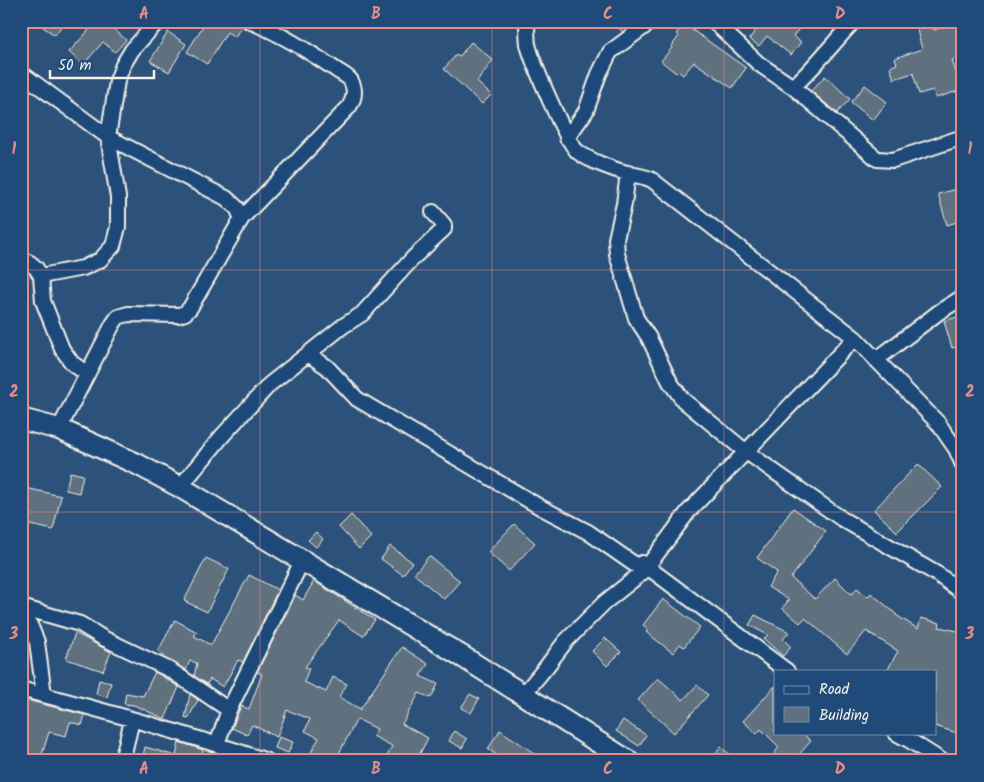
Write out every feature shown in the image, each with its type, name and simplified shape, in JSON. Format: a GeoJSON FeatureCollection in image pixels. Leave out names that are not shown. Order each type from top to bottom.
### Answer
{"type":"FeatureCollection","features":[{"type":"Feature","properties":{"kind":"street"},"geometry":{"type":"LineString","coordinates":[[41,276],[83,268],[100,260],[112,246],[118,228],[118,197],[108,137],[117,81],[123,65],[132,50],[158,21]]}},
{"type":"Feature","properties":{"kind":"street"},"geometry":{"type":"LineString","coordinates":[[59,429],[112,324],[118,317],[128,314],[179,315],[185,313],[190,308],[242,218],[354,100],[354,91],[350,80],[315,56],[266,28],[249,21]]}},
{"type":"Feature","properties":{"kind":"street"},"geometry":{"type":"LineString","coordinates":[[527,21],[528,44],[533,60],[568,138],[577,151],[604,165],[652,180],[855,338],[938,423],[956,449],[963,465]]}},
{"type":"Feature","properties":{"kind":"street"},"geometry":{"type":"LineString","coordinates":[[568,138],[586,111],[599,74],[610,52],[652,21]]}},
{"type":"Feature","properties":{"kind":"street"},"geometry":{"type":"LineString","coordinates":[[713,21],[760,64],[793,87],[877,159],[893,160],[963,137]]}},
{"type":"Feature","properties":{"kind":"street"},"geometry":{"type":"LineString","coordinates":[[793,87],[819,62],[854,21]]}},
{"type":"Feature","properties":{"kind":"street"},"geometry":{"type":"LineString","coordinates":[[21,73],[108,137],[226,198],[237,208],[242,218]]}},
{"type":"Feature","properties":{"kind":"street"},"geometry":{"type":"LineString","coordinates":[[628,174],[624,204],[616,238],[617,254],[636,318],[649,338],[670,382],[683,400],[745,451],[842,519],[937,574],[963,593]]}},
{"type":"Feature","properties":{"kind":"street"},"geometry":{"type":"LineString","coordinates":[[180,487],[222,435],[270,384],[362,314],[414,257],[444,229],[444,225],[432,212]]}},
{"type":"Feature","properties":{"kind":"street"},"geometry":{"type":"LineString","coordinates":[[21,258],[30,262],[41,276],[43,301],[62,349],[72,363],[87,374]]}},
{"type":"Feature","properties":{"kind":"street"},"geometry":{"type":"LineString","coordinates":[[876,360],[939,312],[963,297]]}},
{"type":"Feature","properties":{"kind":"street"},"geometry":{"type":"LineString","coordinates":[[523,695],[565,642],[604,604],[646,569],[688,512],[855,338]]}},
{"type":"Feature","properties":{"kind":"street"},"geometry":{"type":"LineString","coordinates":[[308,354],[327,367],[356,399],[540,507],[588,532],[646,569]]}},
{"type":"Feature","properties":{"kind":"street"},"geometry":{"type":"LineString","coordinates":[[21,419],[59,429],[137,464],[180,487],[460,655],[628,761]]}},
{"type":"Feature","properties":{"kind":"street"},"geometry":{"type":"LineString","coordinates":[[632,558],[786,670]]}},
{"type":"Feature","properties":{"kind":"street"},"geometry":{"type":"LineString","coordinates":[[217,744],[229,710],[302,561]]}},
{"type":"Feature","properties":{"kind":"street"},"geometry":{"type":"LineString","coordinates":[[22,607],[53,618],[80,624],[103,638],[170,670],[229,710]]}},
{"type":"Feature","properties":{"kind":"street"},"geometry":{"type":"LineString","coordinates":[[22,607],[37,642],[44,695]]}},
{"type":"Feature","properties":{"kind":"street"},"geometry":{"type":"LineString","coordinates":[[21,691],[44,695],[217,744],[267,761]]}},
{"type":"Feature","properties":{"kind":"street"},"geometry":{"type":"LineString","coordinates":[[122,761],[132,720]]}},
{"type":"Feature","properties":{"kind":"street"},"geometry":{"type":"LineString","coordinates":[[898,734],[942,761]]}},
{"type":"Feature","properties":{"kind":"building"},"geometry":{"type":"Polygon","coordinates":[[[34,21],[65,21],[55,35],[34,21]]]}},
{"type":"Feature","properties":{"kind":"building"},"geometry":{"type":"Polygon","coordinates":[[[79,21],[105,21],[126,40],[115,52],[103,42],[83,65],[69,52],[89,30],[79,21]]]}},
{"type":"Feature","properties":{"kind":"building"},"geometry":{"type":"Polygon","coordinates":[[[206,21],[236,21],[242,25],[235,37],[227,32],[207,64],[187,52],[206,21]]]}},
{"type":"Feature","properties":{"kind":"building"},"geometry":{"type":"Polygon","coordinates":[[[611,21],[637,21],[623,32],[611,21]]]}},
{"type":"Feature","properties":{"kind":"building"},"geometry":{"type":"Polygon","coordinates":[[[763,21],[806,21],[793,36],[801,42],[791,55],[767,36],[759,46],[749,39],[763,21]]]}},
{"type":"Feature","properties":{"kind":"building"},"geometry":{"type":"Polygon","coordinates":[[[958,22],[963,37],[963,57],[952,60],[961,90],[936,98],[933,90],[919,94],[913,73],[894,79],[890,67],[897,64],[895,58],[922,49],[917,30],[932,25],[934,30],[958,22]]]}},
{"type":"Feature","properties":{"kind":"building"},"geometry":{"type":"Polygon","coordinates":[[[684,24],[746,68],[732,88],[694,62],[683,75],[678,71],[676,73],[661,61],[672,48],[679,36],[676,34],[684,24]]]}},
{"type":"Feature","properties":{"kind":"building"},"geometry":{"type":"Polygon","coordinates":[[[168,32],[186,44],[169,72],[150,61],[168,32]]]}},
{"type":"Feature","properties":{"kind":"building"},"geometry":{"type":"Polygon","coordinates":[[[471,42],[493,60],[477,82],[491,95],[482,104],[444,69],[456,55],[459,57],[471,42]]]}},
{"type":"Feature","properties":{"kind":"building"},"geometry":{"type":"Polygon","coordinates":[[[825,76],[850,99],[837,113],[811,91],[825,76]]]}},
{"type":"Feature","properties":{"kind":"building"},"geometry":{"type":"Polygon","coordinates":[[[865,85],[887,102],[873,120],[851,102],[865,85]]]}},
{"type":"Feature","properties":{"kind":"building"},"geometry":{"type":"Polygon","coordinates":[[[956,189],[963,210],[963,220],[947,225],[938,194],[956,189]]]}},
{"type":"Feature","properties":{"kind":"building"},"geometry":{"type":"Polygon","coordinates":[[[957,317],[963,345],[952,348],[944,321],[957,317]]]}},
{"type":"Feature","properties":{"kind":"building"},"geometry":{"type":"Polygon","coordinates":[[[918,464],[942,487],[897,532],[874,510],[918,464]]]}},
{"type":"Feature","properties":{"kind":"building"},"geometry":{"type":"Polygon","coordinates":[[[70,472],[83,475],[79,493],[66,490],[70,472]]]}},
{"type":"Feature","properties":{"kind":"building"},"geometry":{"type":"Polygon","coordinates":[[[21,487],[61,496],[53,530],[21,523],[21,487]]]}},
{"type":"Feature","properties":{"kind":"building"},"geometry":{"type":"Polygon","coordinates":[[[793,508],[826,531],[791,578],[815,599],[835,578],[852,594],[857,588],[868,597],[871,593],[896,615],[918,629],[921,618],[940,623],[939,627],[962,632],[956,664],[963,667],[963,735],[936,726],[936,670],[888,670],[898,651],[866,631],[847,654],[805,618],[800,623],[782,608],[789,600],[768,587],[777,572],[757,558],[793,508]]]}},
{"type":"Feature","properties":{"kind":"building"},"geometry":{"type":"Polygon","coordinates":[[[351,515],[371,537],[359,549],[339,527],[351,515]]]}},
{"type":"Feature","properties":{"kind":"building"},"geometry":{"type":"Polygon","coordinates":[[[514,524],[535,543],[509,571],[488,552],[514,524]]]}},
{"type":"Feature","properties":{"kind":"building"},"geometry":{"type":"Polygon","coordinates":[[[316,532],[323,539],[316,547],[308,540],[316,532]]]}},
{"type":"Feature","properties":{"kind":"building"},"geometry":{"type":"Polygon","coordinates":[[[390,546],[412,562],[403,575],[381,559],[390,546]]]}},
{"type":"Feature","properties":{"kind":"building"},"geometry":{"type":"Polygon","coordinates":[[[429,556],[460,581],[444,599],[414,574],[429,556]]]}},
{"type":"Feature","properties":{"kind":"building"},"geometry":{"type":"Polygon","coordinates":[[[206,558],[229,569],[207,612],[184,601],[206,558]]]}},
{"type":"Feature","properties":{"kind":"building"},"geometry":{"type":"Polygon","coordinates":[[[249,575],[278,590],[243,662],[238,660],[223,687],[210,679],[207,684],[194,676],[197,663],[190,661],[186,670],[162,657],[163,655],[158,651],[175,620],[197,632],[194,636],[211,645],[249,575]]]}},
{"type":"Feature","properties":{"kind":"building"},"geometry":{"type":"Polygon","coordinates":[[[314,581],[375,620],[363,636],[339,620],[305,667],[309,668],[304,682],[326,692],[333,677],[347,684],[339,697],[360,709],[359,711],[402,647],[428,664],[420,676],[438,684],[431,698],[419,693],[402,724],[428,738],[416,761],[385,761],[392,746],[373,736],[377,729],[357,719],[335,761],[306,761],[319,738],[305,731],[310,719],[287,710],[277,737],[252,725],[247,735],[232,728],[241,706],[249,709],[262,674],[257,672],[295,595],[303,600],[314,581]]]}},
{"type":"Feature","properties":{"kind":"building"},"geometry":{"type":"Polygon","coordinates":[[[663,599],[700,627],[684,647],[680,644],[673,653],[646,632],[648,629],[643,625],[663,599]]]}},
{"type":"Feature","properties":{"kind":"building"},"geometry":{"type":"Polygon","coordinates":[[[755,615],[789,632],[783,639],[791,647],[783,656],[764,639],[768,635],[749,625],[755,615]]]}},
{"type":"Feature","properties":{"kind":"building"},"geometry":{"type":"Polygon","coordinates":[[[75,633],[111,652],[103,671],[66,659],[75,633]]]}},
{"type":"Feature","properties":{"kind":"building"},"geometry":{"type":"Polygon","coordinates":[[[605,638],[621,652],[607,666],[592,651],[605,638]]]}},
{"type":"Feature","properties":{"kind":"building"},"geometry":{"type":"Polygon","coordinates":[[[155,672],[179,687],[165,719],[134,705],[124,704],[126,693],[143,696],[155,672]]]}},
{"type":"Feature","properties":{"kind":"building"},"geometry":{"type":"Polygon","coordinates":[[[658,678],[683,700],[697,685],[708,695],[674,733],[638,700],[658,678]]]}},
{"type":"Feature","properties":{"kind":"building"},"geometry":{"type":"Polygon","coordinates":[[[99,680],[111,683],[107,697],[96,694],[99,680]]]}},
{"type":"Feature","properties":{"kind":"building"},"geometry":{"type":"Polygon","coordinates":[[[774,687],[774,734],[803,734],[811,741],[793,761],[769,761],[779,747],[761,729],[757,734],[743,721],[774,687]]]}},
{"type":"Feature","properties":{"kind":"building"},"geometry":{"type":"Polygon","coordinates":[[[190,694],[198,700],[188,719],[185,718],[190,694]]]}},
{"type":"Feature","properties":{"kind":"building"},"geometry":{"type":"Polygon","coordinates":[[[470,694],[479,699],[471,713],[461,708],[470,694]]]}},
{"type":"Feature","properties":{"kind":"building"},"geometry":{"type":"Polygon","coordinates":[[[26,700],[85,715],[82,725],[70,722],[66,736],[49,732],[40,761],[21,761],[21,709],[24,709],[26,700]]]}},
{"type":"Feature","properties":{"kind":"building"},"geometry":{"type":"Polygon","coordinates":[[[623,720],[646,735],[639,746],[616,731],[623,720]]]}},
{"type":"Feature","properties":{"kind":"building"},"geometry":{"type":"Polygon","coordinates":[[[500,730],[546,761],[506,761],[488,749],[500,730]]]}},
{"type":"Feature","properties":{"kind":"building"},"geometry":{"type":"Polygon","coordinates":[[[454,731],[467,739],[462,748],[449,741],[454,731]]]}},
{"type":"Feature","properties":{"kind":"building"},"geometry":{"type":"Polygon","coordinates":[[[279,737],[293,742],[288,753],[275,748],[279,737]]]}},
{"type":"Feature","properties":{"kind":"building"},"geometry":{"type":"Polygon","coordinates":[[[179,742],[203,750],[201,761],[142,761],[145,747],[176,756],[179,742]]]}},
{"type":"Feature","properties":{"kind":"building"},"geometry":{"type":"Polygon","coordinates":[[[721,747],[737,761],[709,761],[721,747]]]}}]}
